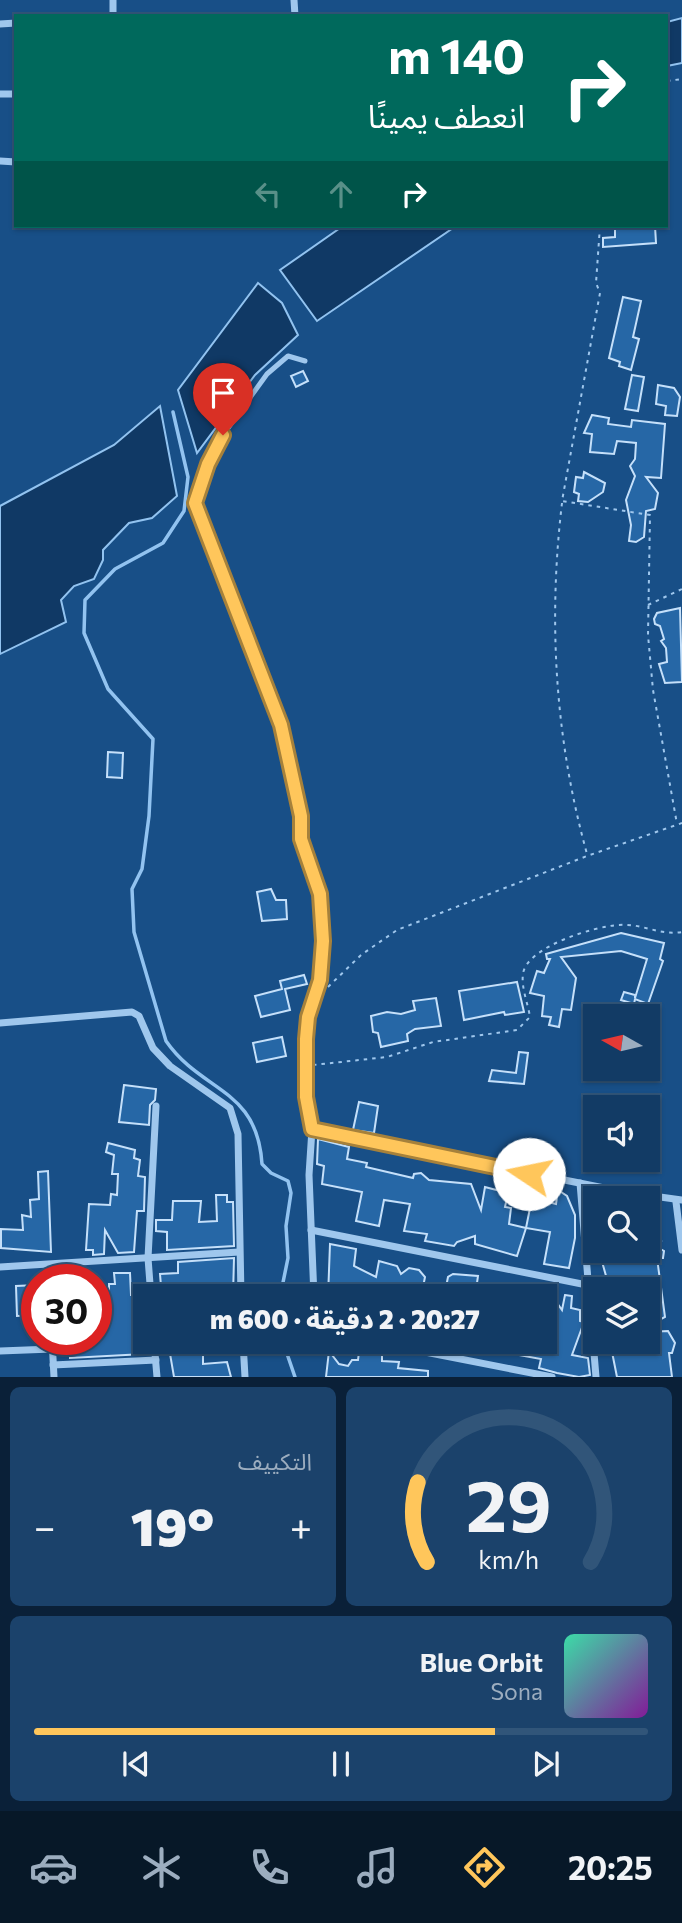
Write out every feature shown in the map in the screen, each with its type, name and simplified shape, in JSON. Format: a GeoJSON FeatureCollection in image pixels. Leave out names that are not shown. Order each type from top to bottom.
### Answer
{"type":"FeatureCollection","features":[{"type":"Feature","properties":{"kind":"street"},"geometry":{"type":"LineString","coordinates":[[313,1284],[312,1129],[306,1097],[308,1017],[320,980],[323,941],[315,876]]}},
{"type":"Feature","properties":{"kind":"street"},"geometry":{"type":"LineString","coordinates":[[0,1023],[132,1012],[139,1016],[153,1048],[170,1066],[230,1108],[238,1134],[240,1284]]}},
{"type":"Feature","properties":{"kind":"street"},"geometry":{"type":"LineString","coordinates":[[150,1284],[148,1258],[156,1106]]}},
{"type":"Feature","properties":{"kind":"street"},"geometry":{"type":"LineString","coordinates":[[312,1129],[679,1201],[682,1250]]}},
{"type":"Feature","properties":{"kind":"street"},"geometry":{"type":"LineString","coordinates":[[580,1183],[586,1277]]}},
{"type":"Feature","properties":{"kind":"street"},"geometry":{"type":"LineString","coordinates":[[311,1230],[583,1284]]}},
{"type":"Feature","properties":{"kind":"street"},"geometry":{"type":"LineString","coordinates":[[65,1264],[239,1252]]}},
{"type":"Feature","properties":{"kind":"street"},"geometry":{"type":"LineString","coordinates":[[0,1267],[21,1266]]}},
{"type":"Feature","properties":{"kind":"street"},"geometry":{"type":"LineString","coordinates":[[0,1352],[21,1351]]}},
{"type":"Feature","properties":{"kind":"street"},"geometry":{"type":"LineString","coordinates":[[156,1354],[157,1377]]}},
{"type":"Feature","properties":{"kind":"street"},"geometry":{"type":"LineString","coordinates":[[244,1354],[245,1377]]}},
{"type":"Feature","properties":{"kind":"street"},"geometry":{"type":"LineString","coordinates":[[435,1354],[552,1377]]}},
{"type":"Feature","properties":{"kind":"street"},"geometry":{"type":"LineString","coordinates":[[594,1354],[596,1377]]}},
{"type":"Feature","properties":{"kind":"street"},"geometry":{"type":"LineString","coordinates":[[53,1355],[54,1377]]}},
{"type":"Feature","properties":{"kind":"street"},"geometry":{"type":"LineString","coordinates":[[54,1365],[156,1360]]}},
{"type":"Feature","properties":{"kind":"lane"},"geometry":{"type":"LineString","coordinates":[[305,361],[288,356],[267,374],[223,435],[208,464],[195,503],[281,725],[301,816],[301,839],[315,876]]}},
{"type":"Feature","properties":{"kind":"path"},"geometry":{"type":"LineString","coordinates":[[587,856],[576,816],[557,694],[554,570],[562,502],[600,293],[596,283],[600,228]]}},
{"type":"Feature","properties":{"kind":"path"},"geometry":{"type":"LineString","coordinates":[[562,502],[650,514],[647,606],[653,690],[677,824]]}},
{"type":"Feature","properties":{"kind":"path"},"geometry":{"type":"LineString","coordinates":[[647,606],[682,589]]}},
{"type":"Feature","properties":{"kind":"path"},"geometry":{"type":"LineString","coordinates":[[326,990],[361,955],[397,930],[587,856],[682,823]]}},
{"type":"Feature","properties":{"kind":"path"},"geometry":{"type":"LineString","coordinates":[[307,1066],[387,1057],[433,1042],[517,1030],[530,1017],[523,974],[528,962],[550,944],[618,925],[643,926],[667,935],[682,932]]}},
{"type":"Feature","properties":{"kind":"water"},"geometry":{"type":"Polygon","coordinates":[[[682,18],[682,63],[668,66],[668,22],[682,18]]]}},
{"type":"Feature","properties":{"kind":"water"},"geometry":{"type":"Polygon","coordinates":[[[340,228],[453,228],[317,321],[280,270],[340,228]]]}},
{"type":"Feature","properties":{"kind":"water"},"geometry":{"type":"Polygon","coordinates":[[[258,283],[282,303],[298,335],[255,375],[197,453],[178,390],[258,283]]]}},
{"type":"Feature","properties":{"kind":"water"},"geometry":{"type":"Polygon","coordinates":[[[160,406],[177,496],[152,518],[129,523],[103,550],[103,560],[94,579],[74,586],[61,600],[66,622],[0,654],[0,506],[114,445],[160,406]]]}},
{"type":"Feature","properties":{"kind":"building"},"geometry":{"type":"Polygon","coordinates":[[[655,228],[656,243],[603,247],[603,238],[615,237],[615,229],[655,228]]]}},
{"type":"Feature","properties":{"kind":"building"},"geometry":{"type":"Polygon","coordinates":[[[623,297],[641,301],[633,337],[639,339],[631,370],[619,366],[620,362],[609,358],[623,297]]]}},
{"type":"Feature","properties":{"kind":"building"},"geometry":{"type":"Polygon","coordinates":[[[303,371],[308,381],[296,387],[291,376],[303,371]]]}},
{"type":"Feature","properties":{"kind":"building"},"geometry":{"type":"Polygon","coordinates":[[[632,375],[644,377],[638,411],[625,409],[632,375]]]}},
{"type":"Feature","properties":{"kind":"building"},"geometry":{"type":"Polygon","coordinates":[[[658,385],[674,388],[680,397],[677,416],[665,415],[666,406],[656,404],[658,385]]]}},
{"type":"Feature","properties":{"kind":"building"},"geometry":{"type":"Polygon","coordinates":[[[592,415],[609,418],[608,424],[631,427],[632,420],[665,424],[661,478],[646,477],[658,493],[655,509],[646,511],[644,537],[636,542],[629,541],[631,525],[626,500],[635,476],[630,466],[635,459],[636,443],[617,441],[614,454],[590,452],[592,434],[584,433],[592,415]]]}},
{"type":"Feature","properties":{"kind":"building"},"geometry":{"type":"Polygon","coordinates":[[[584,472],[605,483],[603,492],[588,502],[578,501],[579,494],[574,492],[576,477],[583,478],[584,472]]]}},
{"type":"Feature","properties":{"kind":"building"},"geometry":{"type":"Polygon","coordinates":[[[680,608],[682,682],[665,683],[659,664],[667,662],[666,648],[661,641],[664,639],[660,626],[655,624],[654,619],[657,613],[680,608]]]}},
{"type":"Feature","properties":{"kind":"building"},"geometry":{"type":"Polygon","coordinates":[[[108,752],[123,753],[122,778],[107,777],[108,752]]]}},
{"type":"Feature","properties":{"kind":"building"},"geometry":{"type":"Polygon","coordinates":[[[271,889],[276,900],[286,900],[287,919],[262,921],[257,892],[271,889]]]}},
{"type":"Feature","properties":{"kind":"building"},"geometry":{"type":"Polygon","coordinates":[[[621,933],[664,943],[660,959],[663,961],[648,1004],[635,999],[634,1004],[621,1000],[624,992],[635,995],[635,998],[647,959],[621,951],[561,957],[576,978],[571,1010],[562,1009],[559,1027],[549,1025],[551,1017],[542,1016],[544,996],[530,993],[537,971],[544,973],[550,959],[547,959],[546,954],[621,933]]]}},
{"type":"Feature","properties":{"kind":"building"},"geometry":{"type":"Polygon","coordinates":[[[304,975],[307,984],[285,989],[290,1010],[261,1017],[255,996],[282,989],[280,981],[304,975]]]}},
{"type":"Feature","properties":{"kind":"building"},"geometry":{"type":"Polygon","coordinates":[[[517,982],[524,1012],[505,1015],[504,1012],[464,1020],[459,991],[517,982]]]}},
{"type":"Feature","properties":{"kind":"building"},"geometry":{"type":"Polygon","coordinates":[[[436,998],[441,1026],[415,1029],[407,1034],[408,1041],[381,1047],[378,1033],[373,1032],[371,1016],[387,1012],[401,1014],[415,1010],[413,1001],[436,998]]]}},
{"type":"Feature","properties":{"kind":"building"},"geometry":{"type":"Polygon","coordinates":[[[282,1037],[286,1056],[257,1062],[253,1043],[282,1037]]]}},
{"type":"Feature","properties":{"kind":"building"},"geometry":{"type":"Polygon","coordinates":[[[519,1052],[528,1053],[524,1084],[489,1081],[492,1070],[516,1073],[519,1052]]]}},
{"type":"Feature","properties":{"kind":"building"},"geometry":{"type":"Polygon","coordinates":[[[124,1085],[156,1089],[155,1100],[150,1105],[149,1125],[119,1122],[124,1085]]]}},
{"type":"Feature","properties":{"kind":"building"},"geometry":{"type":"Polygon","coordinates":[[[359,1102],[378,1106],[374,1133],[353,1130],[359,1102]]]}},
{"type":"Feature","properties":{"kind":"building"},"geometry":{"type":"Polygon","coordinates":[[[318,1139],[349,1147],[347,1159],[367,1163],[366,1167],[413,1178],[414,1174],[421,1173],[429,1180],[471,1184],[481,1210],[485,1187],[508,1193],[505,1207],[511,1208],[509,1224],[526,1228],[517,1256],[475,1244],[475,1236],[457,1242],[454,1246],[425,1241],[427,1234],[404,1231],[410,1204],[384,1200],[379,1226],[356,1221],[362,1192],[322,1184],[324,1166],[317,1164],[318,1139]]]}},
{"type":"Feature","properties":{"kind":"building"},"geometry":{"type":"Polygon","coordinates":[[[108,1143],[135,1150],[134,1158],[140,1160],[138,1176],[145,1177],[144,1211],[137,1211],[134,1252],[118,1253],[105,1230],[104,1254],[93,1255],[93,1250],[86,1250],[89,1204],[110,1205],[111,1194],[117,1195],[118,1174],[112,1174],[114,1155],[106,1152],[108,1143]]]}},
{"type":"Feature","properties":{"kind":"building"},"geometry":{"type":"Polygon","coordinates":[[[48,1171],[51,1252],[1,1248],[1,1229],[23,1230],[22,1215],[31,1217],[30,1200],[39,1199],[38,1172],[48,1171]]]}},
{"type":"Feature","properties":{"kind":"building"},"geometry":{"type":"Polygon","coordinates":[[[558,1190],[567,1196],[575,1215],[575,1238],[569,1268],[544,1264],[550,1232],[526,1228],[532,1198],[556,1204],[558,1190]]]}},
{"type":"Feature","properties":{"kind":"building"},"geometry":{"type":"Polygon","coordinates":[[[216,1195],[227,1195],[227,1202],[233,1202],[234,1246],[167,1250],[167,1232],[156,1231],[156,1220],[172,1220],[173,1201],[201,1201],[199,1222],[217,1221],[216,1195]]]}},
{"type":"Feature","properties":{"kind":"building"},"geometry":{"type":"Polygon","coordinates":[[[330,1244],[356,1249],[354,1266],[376,1277],[379,1261],[397,1266],[401,1274],[409,1268],[419,1270],[425,1277],[424,1284],[328,1284],[330,1244]]]}},
{"type":"Feature","properties":{"kind":"building"},"geometry":{"type":"Polygon","coordinates":[[[234,1258],[233,1284],[161,1284],[160,1274],[178,1273],[178,1262],[234,1258]]]}},
{"type":"Feature","properties":{"kind":"building"},"geometry":{"type":"Polygon","coordinates":[[[602,1263],[658,1263],[660,1277],[606,1277],[602,1263]]]}},
{"type":"Feature","properties":{"kind":"building"},"geometry":{"type":"Polygon","coordinates":[[[114,1273],[130,1273],[133,1295],[133,1354],[144,1354],[70,1358],[70,1355],[112,1355],[112,1284],[115,1284],[114,1273]]]}},
{"type":"Feature","properties":{"kind":"building"},"geometry":{"type":"Polygon","coordinates":[[[453,1274],[478,1276],[477,1284],[447,1284],[448,1277],[453,1274]]]}},
{"type":"Feature","properties":{"kind":"building"},"geometry":{"type":"Polygon","coordinates":[[[660,1280],[665,1317],[660,1320],[660,1280]]]}},
{"type":"Feature","properties":{"kind":"building"},"geometry":{"type":"Polygon","coordinates":[[[16,1286],[21,1286],[21,1316],[17,1316],[16,1286]]]}},
{"type":"Feature","properties":{"kind":"building"},"geometry":{"type":"Polygon","coordinates":[[[565,1295],[572,1296],[571,1308],[580,1310],[580,1321],[583,1325],[572,1355],[588,1358],[590,1375],[579,1377],[557,1373],[539,1368],[541,1359],[514,1354],[557,1354],[557,1303],[562,1310],[565,1295]]]}},
{"type":"Feature","properties":{"kind":"building"},"geometry":{"type":"Polygon","coordinates":[[[660,1331],[668,1331],[675,1343],[672,1353],[669,1353],[672,1377],[617,1377],[612,1354],[660,1354],[660,1331]]]}},
{"type":"Feature","properties":{"kind":"building"},"geometry":{"type":"Polygon","coordinates":[[[170,1354],[203,1354],[203,1364],[227,1362],[231,1377],[174,1377],[170,1354]]]}},
{"type":"Feature","properties":{"kind":"building"},"geometry":{"type":"Polygon","coordinates":[[[329,1354],[339,1364],[348,1366],[352,1360],[358,1360],[359,1354],[374,1354],[382,1355],[382,1361],[399,1362],[398,1368],[428,1371],[428,1377],[326,1377],[329,1354]]]}},
{"type":"Feature","properties":{"kind":"waterway"},"geometry":{"type":"LineString","coordinates":[[173,412],[188,477],[184,511],[163,543],[115,569],[85,600],[84,633],[108,689],[153,739],[149,816],[142,869],[132,889],[134,932],[166,1041],[180,1058],[239,1105],[250,1120],[258,1139],[262,1164],[271,1173],[288,1181],[291,1193],[286,1226],[288,1258],[283,1284]]}},
{"type":"Feature","properties":{"kind":"waterway"},"geometry":{"type":"LineString","coordinates":[[287,1354],[295,1377]]}},
{"type":"Feature","properties":{"kind":"route"},"geometry":{"type":"LineString","coordinates":[[223,435],[208,464],[195,503],[281,725],[293,769],[301,816],[301,839],[320,894],[323,941],[320,980],[308,1017],[306,1039],[306,1097],[312,1129],[529,1174]]}}]}
